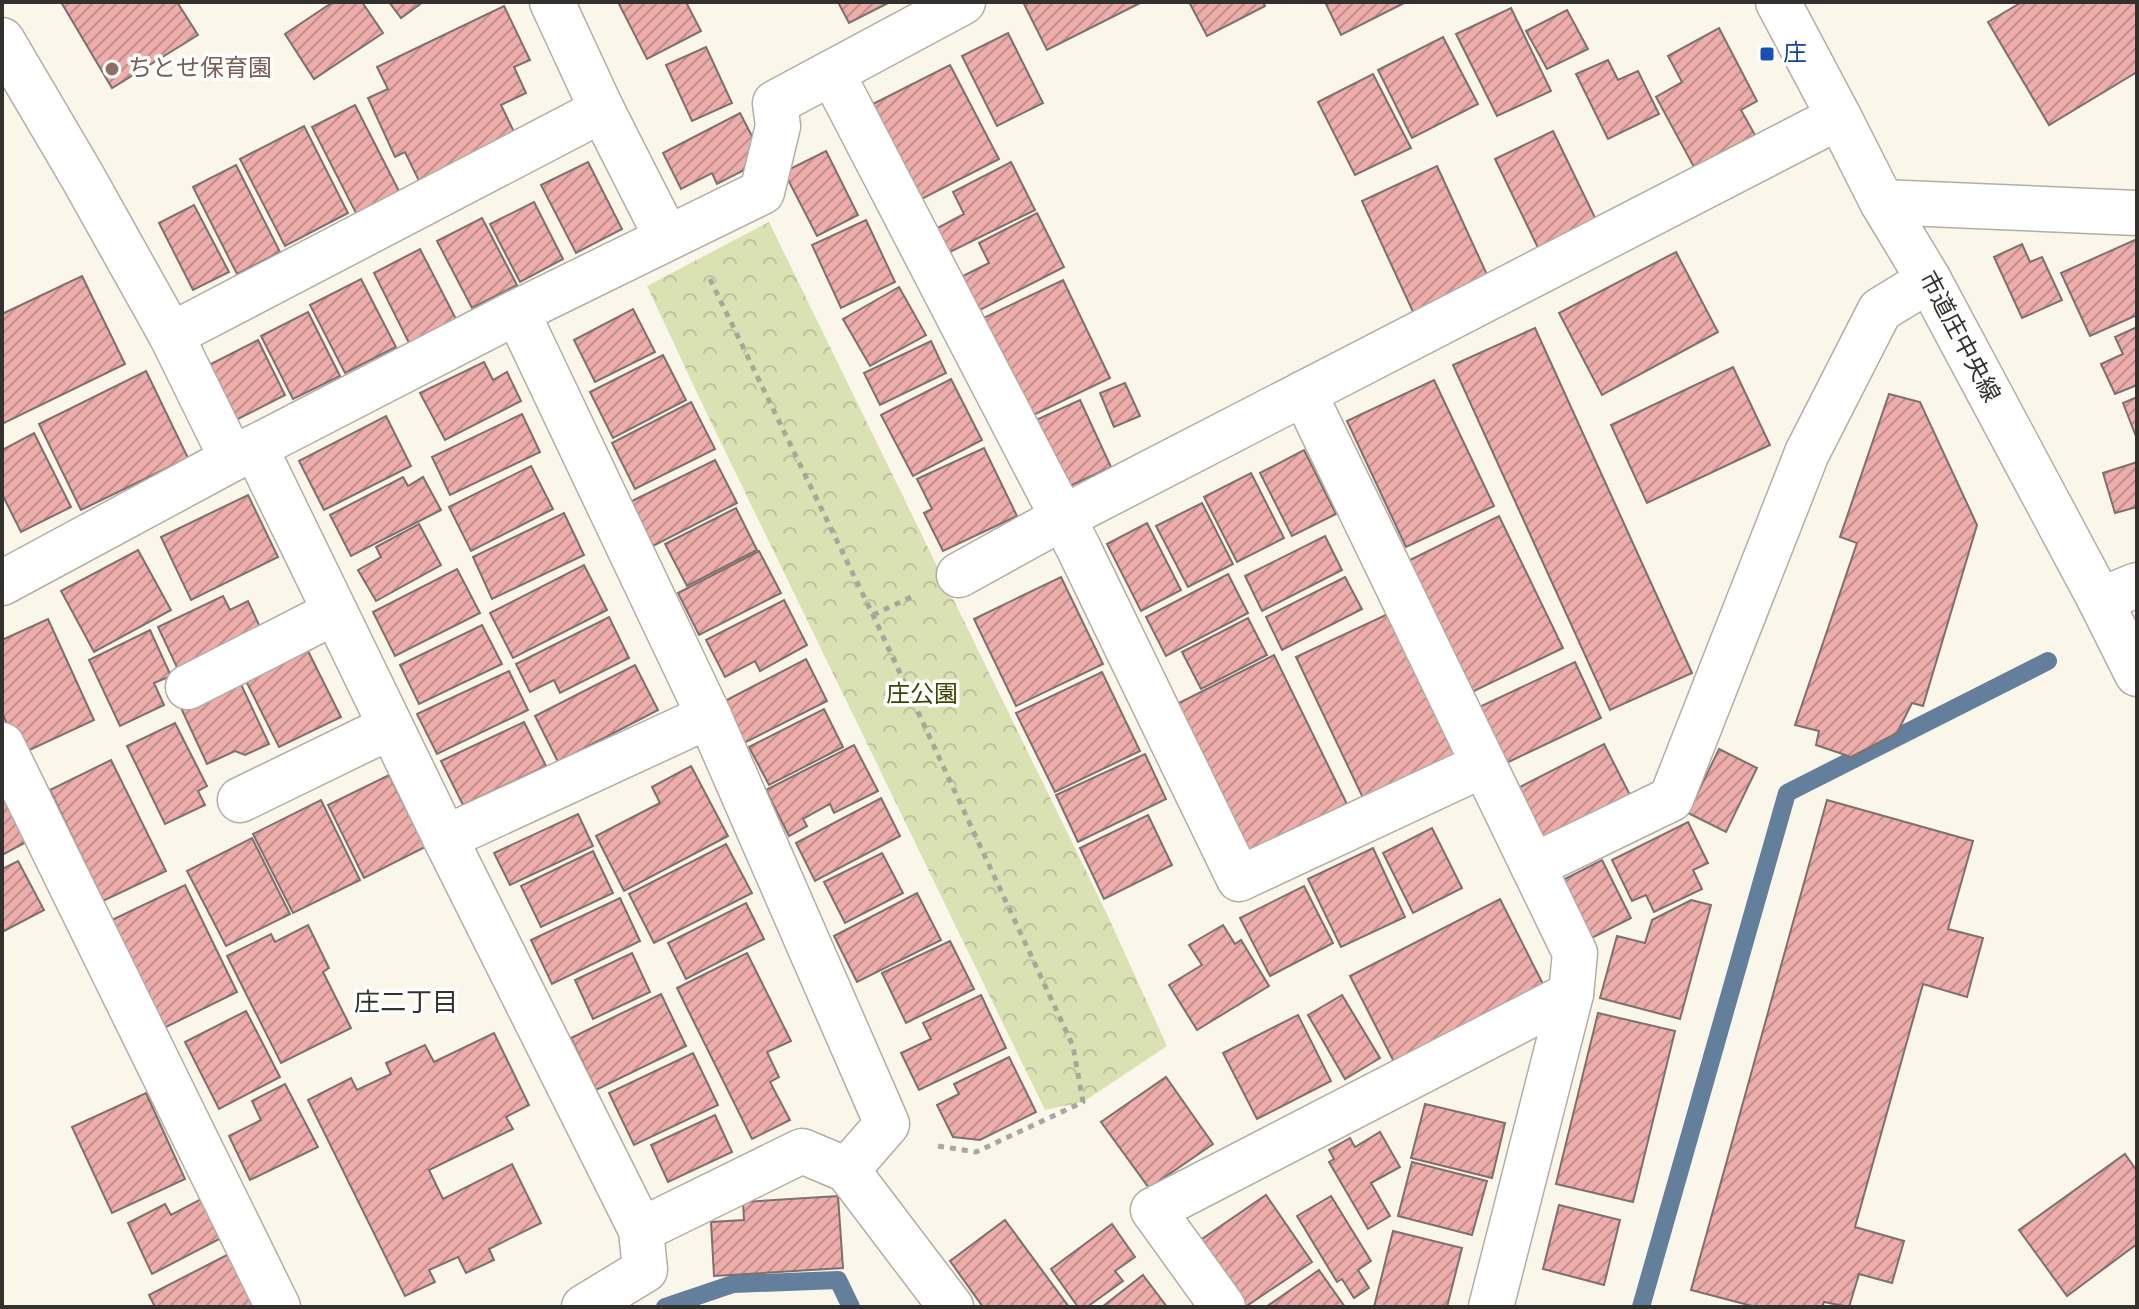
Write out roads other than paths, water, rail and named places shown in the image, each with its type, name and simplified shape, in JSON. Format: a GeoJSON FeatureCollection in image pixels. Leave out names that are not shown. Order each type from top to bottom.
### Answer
{"type":"FeatureCollection","features":[{"type":"Feature","properties":{"kind":"street"},"geometry":{"type":"LineString","coordinates":[[552,2],[602,110],[677,234]]}},
{"type":"Feature","properties":{"kind":"street"},"geometry":{"type":"LineString","coordinates":[[2,583],[517,312],[762,192],[778,126],[775,103],[963,2]]}},
{"type":"Feature","properties":{"kind":"street","name":"市道庄中央線"},"geometry":{"type":"LineString","coordinates":[[1778,2],[1882,202],[2118,592],[2137,674]]}},
{"type":"Feature","properties":{"kind":"street"},"geometry":{"type":"LineString","coordinates":[[2,40],[335,612],[641,1230],[645,1270],[584,1307]]}},
{"type":"Feature","properties":{"kind":"street"},"geometry":{"type":"LineString","coordinates":[[832,73],[1062,518],[1239,879],[1483,765]]}},
{"type":"Feature","properties":{"kind":"street"},"geometry":{"type":"LineString","coordinates":[[171,335],[602,110]]}},
{"type":"Feature","properties":{"kind":"street"},"geometry":{"type":"LineString","coordinates":[[959,575],[1062,518],[1839,117]]}},
{"type":"Feature","properties":{"kind":"street"},"geometry":{"type":"LineString","coordinates":[[1882,202],[2137,213]]}},
{"type":"Feature","properties":{"kind":"street"},"geometry":{"type":"LineString","coordinates":[[1533,866],[1671,799],[1807,453],[1880,310],[1929,280]]}},
{"type":"Feature","properties":{"kind":"street"},"geometry":{"type":"LineString","coordinates":[[517,312],[709,716],[887,1124],[847,1170]]}},
{"type":"Feature","properties":{"kind":"street"},"geometry":{"type":"LineString","coordinates":[[1304,393],[1575,953],[1571,994],[1491,1307]]}},
{"type":"Feature","properties":{"kind":"street"},"geometry":{"type":"LineString","coordinates":[[188,687],[335,612]]}},
{"type":"Feature","properties":{"kind":"street"},"geometry":{"type":"LineString","coordinates":[[445,838],[709,716]]}},
{"type":"Feature","properties":{"kind":"street"},"geometry":{"type":"LineString","coordinates":[[240,800],[390,727]]}},
{"type":"Feature","properties":{"kind":"street"},"geometry":{"type":"LineString","coordinates":[[2,745],[278,1307]]}},
{"type":"Feature","properties":{"kind":"street"},"geometry":{"type":"LineString","coordinates":[[1223,1307],[1153,1210],[1571,994]]}},
{"type":"Feature","properties":{"kind":"street"},"geometry":{"type":"LineString","coordinates":[[641,1230],[802,1151],[847,1170],[951,1307]]}},
{"type":"Feature","properties":{"kind":"waterway"},"geometry":{"type":"LineString","coordinates":[[1641,1307],[1787,793],[2048,661]]}},
{"type":"Feature","properties":{"kind":"waterway"},"geometry":{"type":"LineString","coordinates":[[665,1307],[733,1284],[838,1280],[851,1307]]}},
{"type":"Feature","properties":{"kind":"place","name":"庄"},"geometry":{"type":"Point","coordinates":[1767,54]}},
{"type":"Feature","properties":{"kind":"place","name":"ちとせ保育園"},"geometry":{"type":"Point","coordinates":[112,69]}},
{"type":"Feature","properties":{"kind":"district","name":"庄二丁目"},"geometry":{"type":"Point","coordinates":[406,1003]}},
{"type":"Feature","properties":{"kind":"park label","name":"庄公園"},"geometry":{"type":"Point","coordinates":[922,695]}}]}
